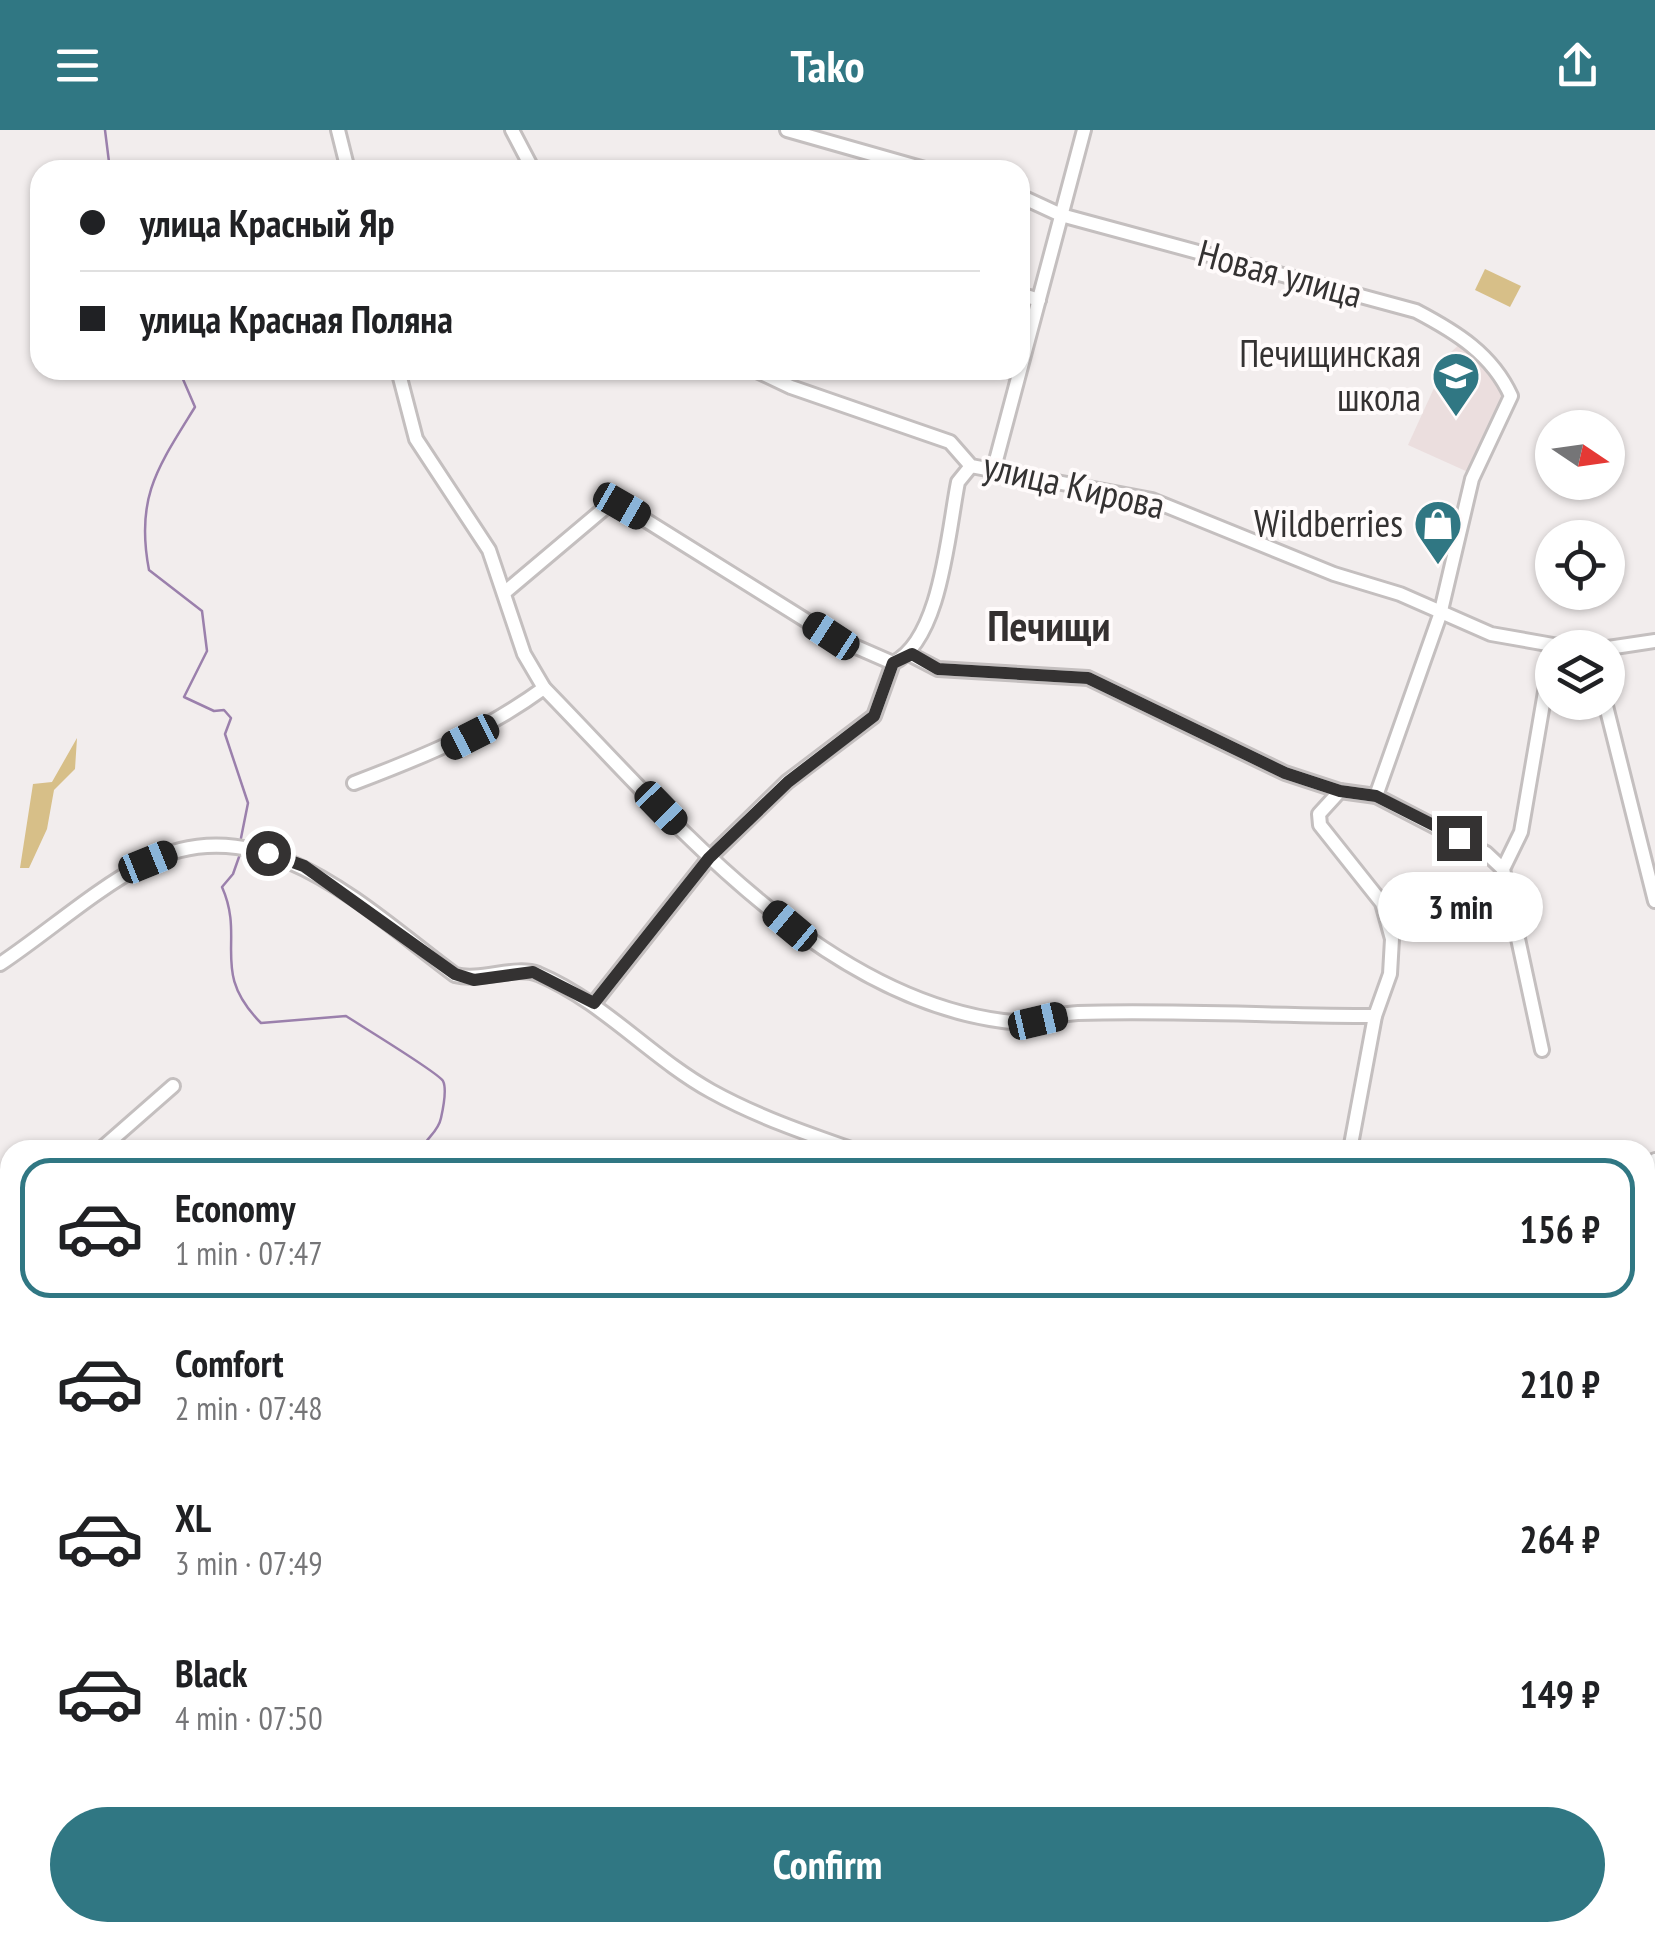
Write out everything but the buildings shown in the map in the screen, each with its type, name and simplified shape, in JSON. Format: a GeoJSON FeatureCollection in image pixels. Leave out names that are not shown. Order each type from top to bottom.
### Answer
{"type":"FeatureCollection","features":[{"type":"Feature","properties":{"kind":"street"},"geometry":{"type":"LineString","coordinates":[[338,130],[346,160]]}},
{"type":"Feature","properties":{"kind":"street"},"geometry":{"type":"LineString","coordinates":[[512,130],[528,160]]}},
{"type":"Feature","properties":{"kind":"street"},"geometry":{"type":"LineString","coordinates":[[787,130],[893,160]]}},
{"type":"Feature","properties":{"kind":"street"},"geometry":{"type":"LineString","coordinates":[[1030,331],[1084,130]]}},
{"type":"Feature","properties":{"kind":"street","name":"Новая улица"},"geometry":{"type":"LineString","coordinates":[[1030,201],[1061,215],[1416,310],[1457,332],[1499,370],[1512,396],[1472,479],[1440,615]]}},
{"type":"Feature","properties":{"kind":"street"},"geometry":{"type":"LineString","coordinates":[[1030,297],[1038,300]]}},
{"type":"Feature","properties":{"kind":"street"},"geometry":{"type":"LineString","coordinates":[[401,380],[416,439],[489,550],[524,654],[544,688],[709,858],[790,926],[832,954],[908,993],[1004,1022],[1082,1013],[1375,1016]]}},
{"type":"Feature","properties":{"kind":"street","name":"улица Кирова"},"geometry":{"type":"LineString","coordinates":[[775,380],[950,442],[971,466],[1152,500],[1334,574],[1400,594],[1440,615],[1491,634],[1535,644]]}},
{"type":"Feature","properties":{"kind":"street"},"geometry":{"type":"LineString","coordinates":[[994,468],[1017,380]]}},
{"type":"Feature","properties":{"kind":"street"},"geometry":{"type":"LineString","coordinates":[[594,1003],[709,858],[788,782],[874,716],[893,663],[912,654],[928,627],[958,482],[971,466]]}},
{"type":"Feature","properties":{"kind":"street"},"geometry":{"type":"LineString","coordinates":[[504,593],[606,507],[622,506],[831,636],[893,663]]}},
{"type":"Feature","properties":{"kind":"street"},"geometry":{"type":"LineString","coordinates":[[1376,796],[1440,615]]}},
{"type":"Feature","properties":{"kind":"street"},"geometry":{"type":"LineString","coordinates":[[1625,645],[1655,641]]}},
{"type":"Feature","properties":{"kind":"street"},"geometry":{"type":"LineString","coordinates":[[912,654],[938,669],[1088,678],[1285,773],[1340,791],[1376,796],[1486,853],[1503,868],[1542,1050]]}},
{"type":"Feature","properties":{"kind":"street"},"geometry":{"type":"LineString","coordinates":[[354,784],[445,749],[494,724],[544,688]]}},
{"type":"Feature","properties":{"kind":"street"},"geometry":{"type":"LineString","coordinates":[[1503,868],[1520,832],[1540,720]]}},
{"type":"Feature","properties":{"kind":"street"},"geometry":{"type":"LineString","coordinates":[[1610,720],[1655,901]]}},
{"type":"Feature","properties":{"kind":"street"},"geometry":{"type":"LineString","coordinates":[[1340,791],[1320,814],[1320,826],[1382,903],[1392,939],[1390,974],[1375,1016],[1352,1140]]}},
{"type":"Feature","properties":{"kind":"street"},"geometry":{"type":"LineString","coordinates":[[0,964],[148,862],[175,851],[217,845],[268,853],[304,866],[455,974],[474,980],[533,972],[594,1003],[709,1090],[825,1140]]}},
{"type":"Feature","properties":{"kind":"street"},"geometry":{"type":"LineString","coordinates":[[111,1140],[172,1086]]}},
{"type":"Feature","properties":{"kind":"shaded area"},"geometry":{"type":"Polygon","coordinates":[[[1485,269],[1521,286],[1510,307],[1475,290],[1485,269]]]}},
{"type":"Feature","properties":{"kind":"shaded area","name":"Печищинская школа"},"geometry":{"type":"Polygon","coordinates":[[[1462,342],[1493,371],[1503,394],[1468,472],[1408,445],[1450,353],[1462,342]]]}},
{"type":"Feature","properties":{"kind":"shaded area"},"geometry":{"type":"Polygon","coordinates":[[[77,738],[75,769],[54,790],[47,829],[29,868],[20,868],[33,784],[52,782],[77,738]]]}},
{"type":"Feature","properties":{"kind":"waterway"},"geometry":{"type":"LineString","coordinates":[[105,130],[109,160]]}},
{"type":"Feature","properties":{"kind":"waterway"},"geometry":{"type":"LineString","coordinates":[[183,380],[195,407],[153,484],[145,544],[149,570],[202,611],[207,651],[184,697],[214,711],[224,710],[231,718],[225,734],[248,803],[241,838]]}},
{"type":"Feature","properties":{"kind":"waterway"},"geometry":{"type":"LineString","coordinates":[[239,857],[233,874],[222,887],[231,924],[232,971],[245,1004],[261,1023],[346,1016],[438,1076],[445,1089],[441,1118],[428,1140]]}},
{"type":"Feature","properties":{"kind":"place","name":"Печищинская школа"},"geometry":{"type":"Point","coordinates":[1456,418]}},
{"type":"Feature","properties":{"kind":"place","name":"Wildberries"},"geometry":{"type":"Point","coordinates":[1438,566]}},
{"type":"Feature","properties":{"kind":"district","name":"Печищи"},"geometry":{"type":"Point","coordinates":[1049,626]}},
{"type":"Feature","properties":{"kind":"route"},"geometry":{"type":"LineString","coordinates":[[268,853],[304,866],[455,974],[474,980],[533,972],[594,1003],[709,858],[788,782],[874,716],[893,663],[912,654],[938,669],[1088,678],[1285,773],[1340,791],[1376,796],[1459,838]]}}]}
